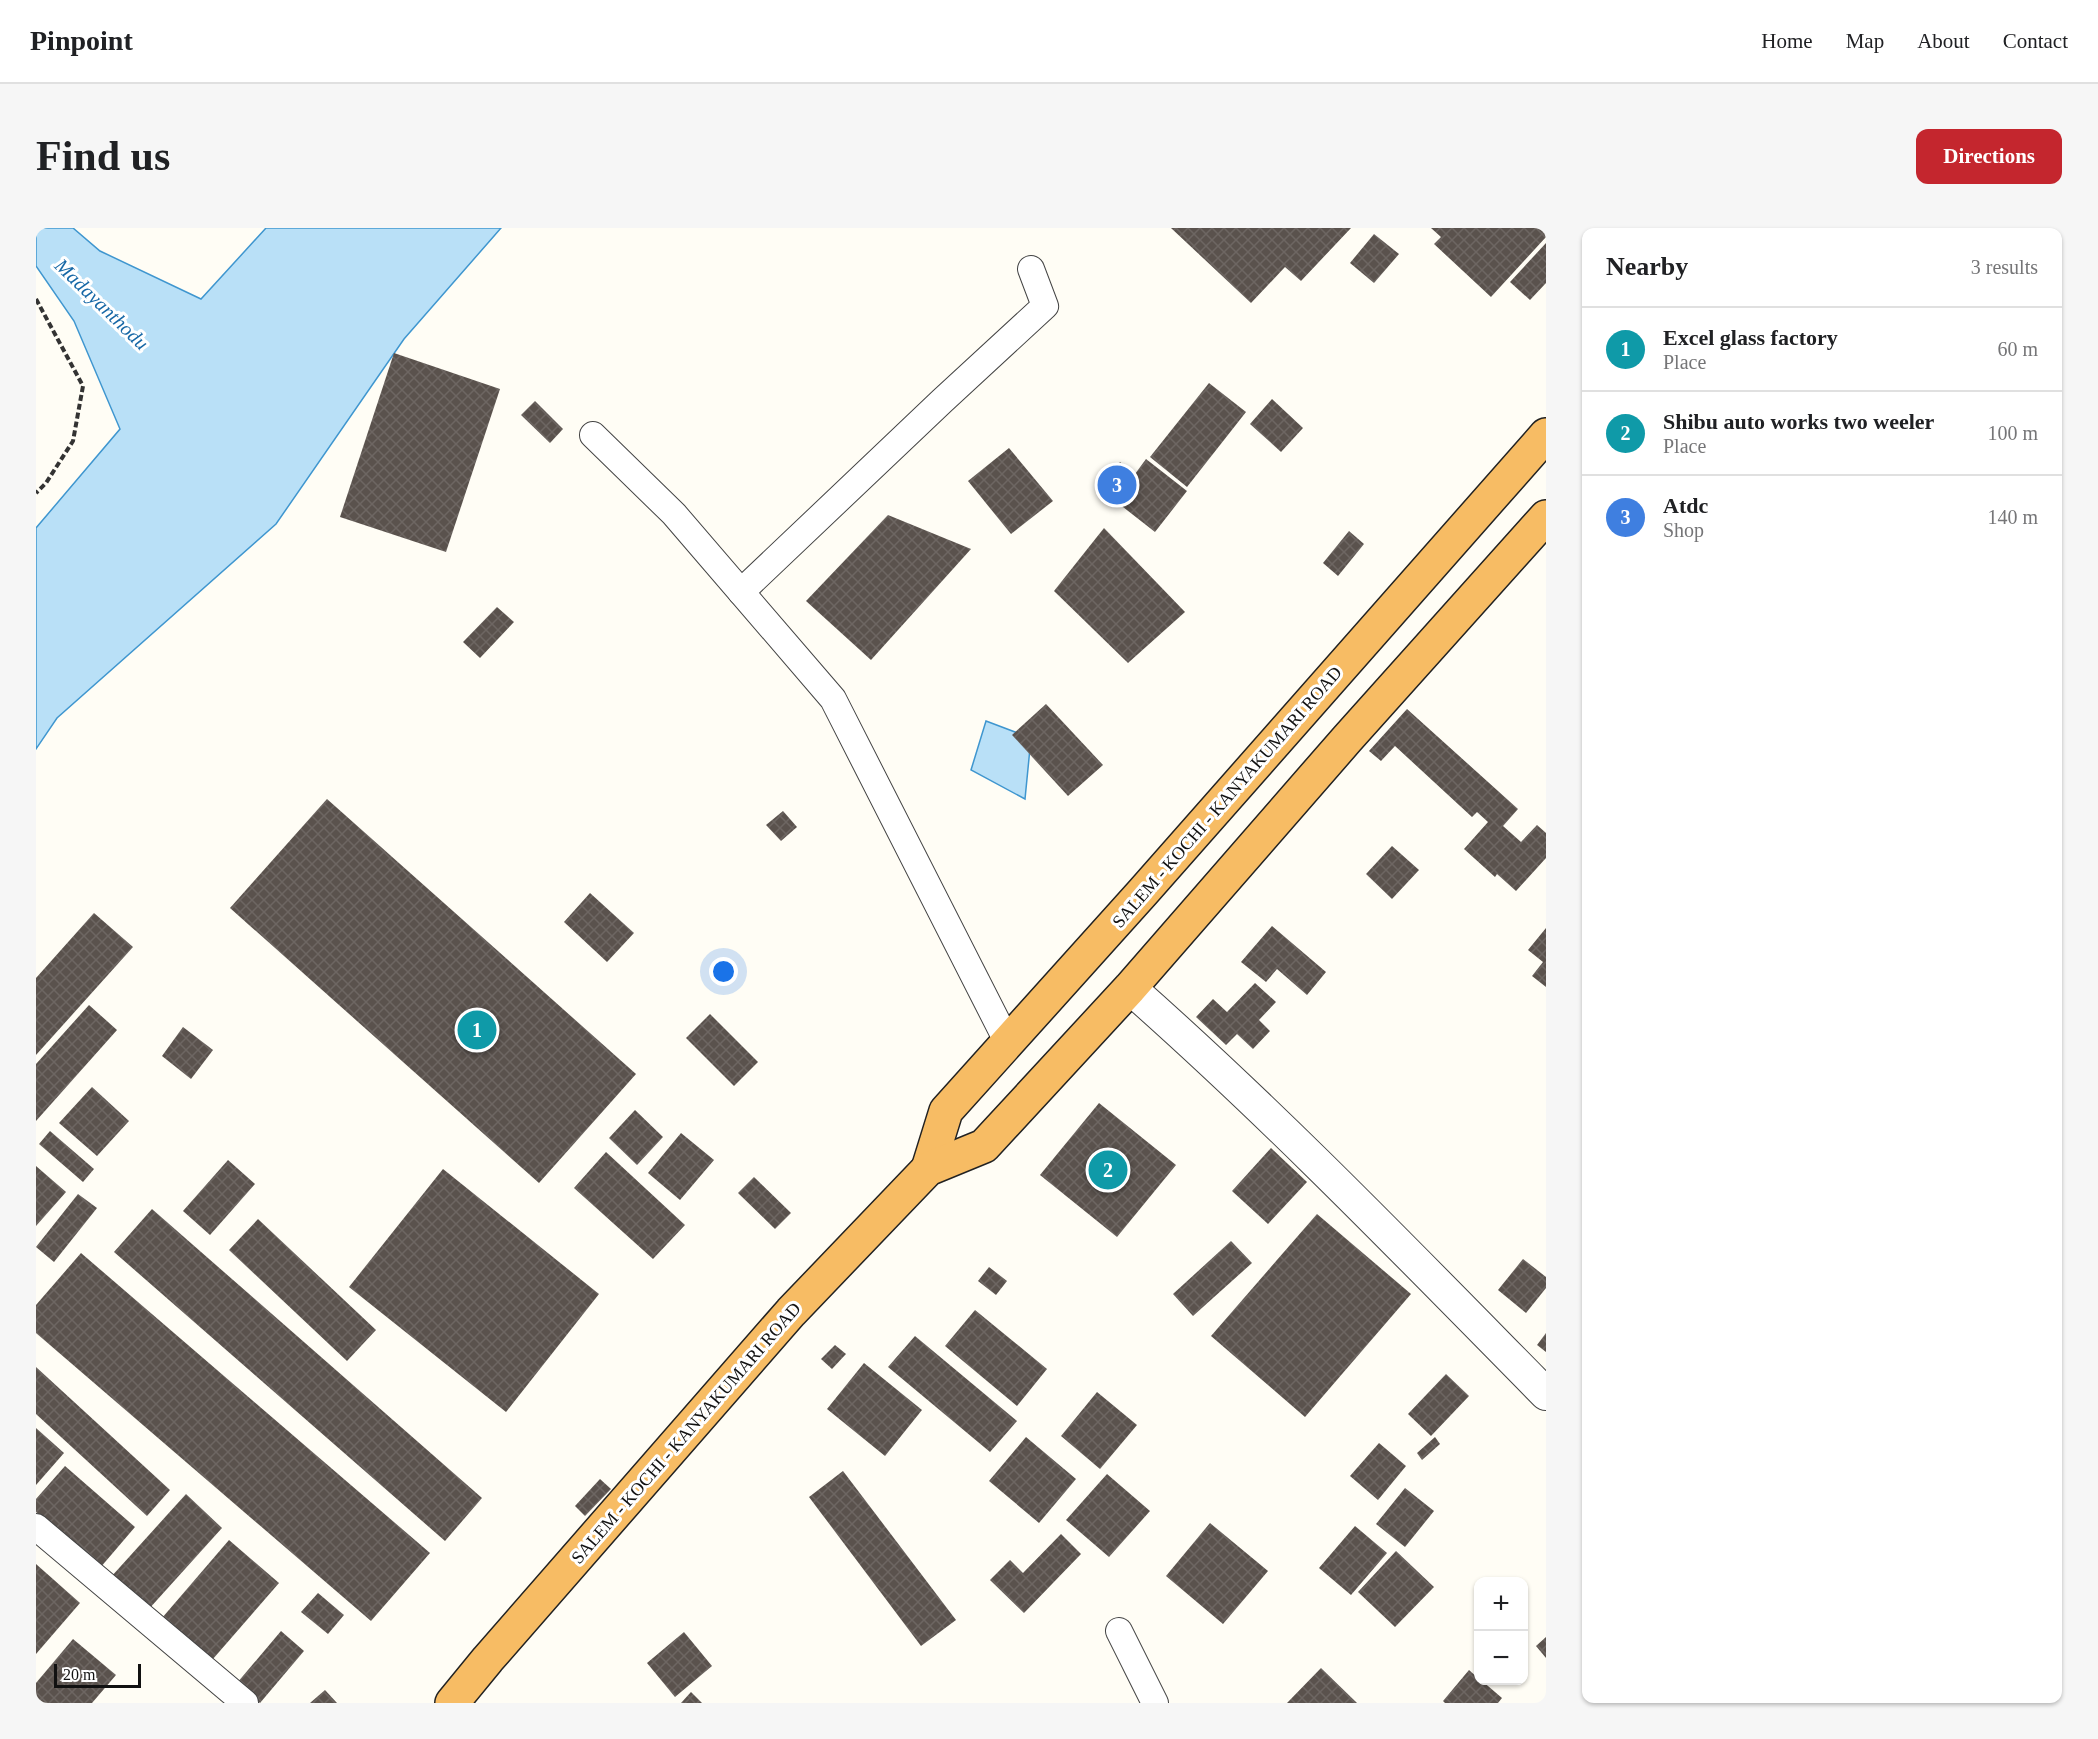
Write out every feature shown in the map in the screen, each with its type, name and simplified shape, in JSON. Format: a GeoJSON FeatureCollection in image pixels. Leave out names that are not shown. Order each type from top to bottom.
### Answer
{"type":"FeatureCollection","features":[{"type":"Feature","properties":{"kind":"highway","name":"SALEM - KOCHI - KANYAKUMARI ROAD"},"geometry":{"type":"LineString","coordinates":[[928,1169],[946,1111],[1159,874],[1546,435]]}},
{"type":"Feature","properties":{"kind":"highway","name":"SALEM - KOCHI - KANYAKUMARI ROAD"},"geometry":{"type":"LineString","coordinates":[[452,1703],[791,1312],[928,1169],[984,1146],[1130,988],[1347,739],[1546,517]]}},
{"type":"Feature","properties":{"kind":"street"},"geometry":{"type":"LineString","coordinates":[[741,592],[1045,306],[1031,269]]}},
{"type":"Feature","properties":{"kind":"street"},"geometry":{"type":"LineString","coordinates":[[593,435],[674,514],[833,699],[1008,1043]]}},
{"type":"Feature","properties":{"kind":"street"},"geometry":{"type":"LineString","coordinates":[[1130,988],[1205,1054],[1462,1306],[1546,1394]]}},
{"type":"Feature","properties":{"kind":"street"},"geometry":{"type":"LineString","coordinates":[[36,1527],[245,1703]]}},
{"type":"Feature","properties":{"kind":"street"},"geometry":{"type":"LineString","coordinates":[[1119,1631],[1155,1703]]}},
{"type":"Feature","properties":{"kind":"path"},"geometry":{"type":"LineString","coordinates":[[36,299],[83,386],[73,441],[46,483],[36,493]]}},
{"type":"Feature","properties":{"kind":"water","name":"Madayanthodu"},"geometry":{"type":"Polygon","coordinates":[[[36,228],[73,228],[100,251],[201,299],[266,228],[501,228],[404,339],[276,524],[57,718],[36,749],[36,528],[120,429],[74,321],[36,266],[36,228]]]}},
{"type":"Feature","properties":{"kind":"water"},"geometry":{"type":"Polygon","coordinates":[[[986,721],[1031,738],[1025,799],[971,770],[986,721]]]}},
{"type":"Feature","properties":{"kind":"building"},"geometry":{"type":"Polygon","coordinates":[[[1171,228],[1351,228],[1301,281],[1285,267],[1251,303],[1171,228]]]}},
{"type":"Feature","properties":{"kind":"building"},"geometry":{"type":"Polygon","coordinates":[[[1431,228],[1546,228],[1546,237],[1491,297],[1434,244],[1441,237],[1431,228]]]}},
{"type":"Feature","properties":{"kind":"building"},"geometry":{"type":"Polygon","coordinates":[[[1374,234],[1399,254],[1374,283],[1350,263],[1374,234]]]}},
{"type":"Feature","properties":{"kind":"building"},"geometry":{"type":"Polygon","coordinates":[[[1546,243],[1546,283],[1530,300],[1510,282],[1546,243]]]}},
{"type":"Feature","properties":{"kind":"building"},"geometry":{"type":"Polygon","coordinates":[[[394,353],[500,389],[446,552],[340,517],[394,353]]]}},
{"type":"Feature","properties":{"kind":"building"},"geometry":{"type":"Polygon","coordinates":[[[1209,383],[1246,412],[1187,487],[1150,457],[1209,383]]]}},
{"type":"Feature","properties":{"kind":"building"},"geometry":{"type":"Polygon","coordinates":[[[1272,399],[1303,428],[1281,452],[1250,424],[1272,399]]]}},
{"type":"Feature","properties":{"kind":"building"},"geometry":{"type":"Polygon","coordinates":[[[535,401],[563,429],[550,443],[521,415],[535,401]]]}},
{"type":"Feature","properties":{"kind":"building"},"geometry":{"type":"Polygon","coordinates":[[[1009,448],[1053,501],[1011,534],[968,481],[1009,448]]]}},
{"type":"Feature","properties":{"kind":"building"},"geometry":{"type":"Polygon","coordinates":[[[1146,459],[1187,491],[1155,532],[1100,489],[1120,462],[1135,474],[1146,459]]]}},
{"type":"Feature","properties":{"kind":"building"},"geometry":{"type":"Polygon","coordinates":[[[888,515],[971,549],[871,660],[806,601],[888,515]]]}},
{"type":"Feature","properties":{"kind":"building"},"geometry":{"type":"Polygon","coordinates":[[[1104,528],[1185,612],[1128,663],[1054,591],[1104,528]]]}},
{"type":"Feature","properties":{"kind":"building"},"geometry":{"type":"Polygon","coordinates":[[[1349,531],[1364,544],[1338,576],[1323,563],[1349,531]]]}},
{"type":"Feature","properties":{"kind":"building"},"geometry":{"type":"Polygon","coordinates":[[[497,607],[514,622],[480,658],[463,642],[497,607]]]}},
{"type":"Feature","properties":{"kind":"building"},"geometry":{"type":"Polygon","coordinates":[[[1046,704],[1103,765],[1068,796],[1012,735],[1046,704]]]}},
{"type":"Feature","properties":{"kind":"building"},"geometry":{"type":"Polygon","coordinates":[[[1407,709],[1518,809],[1503,826],[1521,842],[1537,825],[1546,833],[1546,858],[1516,891],[1497,874],[1495,877],[1464,849],[1488,822],[1477,812],[1472,817],[1395,746],[1381,761],[1369,751],[1407,709]]]}},
{"type":"Feature","properties":{"kind":"building"},"geometry":{"type":"Polygon","coordinates":[[[327,799],[636,1074],[539,1183],[230,908],[327,799]]]}},
{"type":"Feature","properties":{"kind":"building"},"geometry":{"type":"Polygon","coordinates":[[[783,811],[797,827],[781,841],[766,825],[783,811]]]}},
{"type":"Feature","properties":{"kind":"building"},"geometry":{"type":"Polygon","coordinates":[[[1392,846],[1419,870],[1392,899],[1366,874],[1392,846]]]}},
{"type":"Feature","properties":{"kind":"building"},"geometry":{"type":"Polygon","coordinates":[[[590,893],[634,933],[607,962],[564,922],[590,893]]]}},
{"type":"Feature","properties":{"kind":"building"},"geometry":{"type":"Polygon","coordinates":[[[94,913],[133,947],[36,1055],[36,978],[94,913]]]}},
{"type":"Feature","properties":{"kind":"building"},"geometry":{"type":"Polygon","coordinates":[[[1272,926],[1326,972],[1307,995],[1277,969],[1266,982],[1241,962],[1272,926]]]}},
{"type":"Feature","properties":{"kind":"building"},"geometry":{"type":"Polygon","coordinates":[[[1546,928],[1546,987],[1532,976],[1543,962],[1528,950],[1546,928]]]}},
{"type":"Feature","properties":{"kind":"building"},"geometry":{"type":"Polygon","coordinates":[[[1255,983],[1276,1002],[1259,1020],[1270,1031],[1253,1049],[1237,1034],[1226,1045],[1196,1017],[1213,999],[1227,1012],[1255,983]]]}},
{"type":"Feature","properties":{"kind":"building"},"geometry":{"type":"Polygon","coordinates":[[[89,1005],[117,1030],[36,1121],[36,1064],[89,1005]]]}},
{"type":"Feature","properties":{"kind":"building"},"geometry":{"type":"Polygon","coordinates":[[[710,1014],[758,1062],[734,1086],[686,1038],[710,1014]]]}},
{"type":"Feature","properties":{"kind":"building"},"geometry":{"type":"Polygon","coordinates":[[[183,1027],[213,1050],[191,1079],[162,1056],[183,1027]]]}},
{"type":"Feature","properties":{"kind":"building"},"geometry":{"type":"Polygon","coordinates":[[[92,1087],[129,1121],[97,1156],[59,1123],[92,1087]]]}},
{"type":"Feature","properties":{"kind":"building"},"geometry":{"type":"Polygon","coordinates":[[[1099,1103],[1176,1165],[1117,1237],[1040,1175],[1099,1103]]]}},
{"type":"Feature","properties":{"kind":"building"},"geometry":{"type":"Polygon","coordinates":[[[635,1110],[663,1137],[637,1165],[609,1138],[635,1110]]]}},
{"type":"Feature","properties":{"kind":"building"},"geometry":{"type":"Polygon","coordinates":[[[50,1131],[94,1169],[83,1182],[39,1144],[50,1131]]]}},
{"type":"Feature","properties":{"kind":"building"},"geometry":{"type":"Polygon","coordinates":[[[681,1133],[714,1160],[680,1200],[648,1173],[681,1133]]]}},
{"type":"Feature","properties":{"kind":"building"},"geometry":{"type":"Polygon","coordinates":[[[1271,1148],[1307,1182],[1268,1224],[1232,1191],[1271,1148]]]}},
{"type":"Feature","properties":{"kind":"building"},"geometry":{"type":"Polygon","coordinates":[[[606,1152],[685,1225],[653,1259],[574,1188],[606,1152]]]}},
{"type":"Feature","properties":{"kind":"building"},"geometry":{"type":"Polygon","coordinates":[[[228,1160],[255,1184],[210,1235],[183,1211],[228,1160]]]}},
{"type":"Feature","properties":{"kind":"building"},"geometry":{"type":"Polygon","coordinates":[[[36,1166],[66,1192],[36,1226],[36,1166]]]}},
{"type":"Feature","properties":{"kind":"building"},"geometry":{"type":"Polygon","coordinates":[[[443,1169],[599,1294],[506,1412],[349,1287],[443,1169]]]}},
{"type":"Feature","properties":{"kind":"building"},"geometry":{"type":"Polygon","coordinates":[[[754,1177],[791,1213],[775,1229],[738,1193],[754,1177]]]}},
{"type":"Feature","properties":{"kind":"building"},"geometry":{"type":"Polygon","coordinates":[[[78,1194],[97,1208],[54,1262],[36,1247],[78,1194]]]}},
{"type":"Feature","properties":{"kind":"building"},"geometry":{"type":"Polygon","coordinates":[[[152,1209],[482,1498],[445,1541],[114,1252],[152,1209]]]}},
{"type":"Feature","properties":{"kind":"building"},"geometry":{"type":"Polygon","coordinates":[[[1317,1214],[1411,1294],[1305,1417],[1211,1336],[1317,1214]]]}},
{"type":"Feature","properties":{"kind":"building"},"geometry":{"type":"Polygon","coordinates":[[[258,1219],[376,1330],[347,1361],[229,1250],[258,1219]]]}},
{"type":"Feature","properties":{"kind":"building"},"geometry":{"type":"Polygon","coordinates":[[[1231,1241],[1252,1263],[1193,1316],[1173,1294],[1231,1241]]]}},
{"type":"Feature","properties":{"kind":"building"},"geometry":{"type":"Polygon","coordinates":[[[81,1253],[430,1553],[371,1621],[36,1333],[36,1305],[81,1253]]]}},
{"type":"Feature","properties":{"kind":"building"},"geometry":{"type":"Polygon","coordinates":[[[1523,1259],[1546,1277],[1546,1288],[1526,1313],[1498,1290],[1523,1259]]]}},
{"type":"Feature","properties":{"kind":"building"},"geometry":{"type":"Polygon","coordinates":[[[989,1267],[1007,1281],[996,1295],[978,1281],[989,1267]]]}},
{"type":"Feature","properties":{"kind":"building"},"geometry":{"type":"Polygon","coordinates":[[[975,1310],[1047,1369],[1017,1406],[945,1346],[975,1310]]]}},
{"type":"Feature","properties":{"kind":"building"},"geometry":{"type":"Polygon","coordinates":[[[1546,1333],[1546,1352],[1537,1345],[1546,1333]]]}},
{"type":"Feature","properties":{"kind":"building"},"geometry":{"type":"Polygon","coordinates":[[[915,1336],[1017,1421],[990,1452],[888,1367],[915,1336]]]}},
{"type":"Feature","properties":{"kind":"building"},"geometry":{"type":"Polygon","coordinates":[[[835,1345],[846,1354],[832,1369],[821,1359],[835,1345]]]}},
{"type":"Feature","properties":{"kind":"building"},"geometry":{"type":"Polygon","coordinates":[[[864,1363],[922,1410],[885,1456],[827,1409],[864,1363]]]}},
{"type":"Feature","properties":{"kind":"building"},"geometry":{"type":"Polygon","coordinates":[[[36,1367],[170,1490],[147,1516],[36,1414],[36,1367]]]}},
{"type":"Feature","properties":{"kind":"building"},"geometry":{"type":"Polygon","coordinates":[[[1446,1374],[1469,1396],[1431,1436],[1408,1414],[1446,1374]]]}},
{"type":"Feature","properties":{"kind":"building"},"geometry":{"type":"Polygon","coordinates":[[[1097,1392],[1137,1425],[1100,1469],[1061,1436],[1097,1392]]]}},
{"type":"Feature","properties":{"kind":"building"},"geometry":{"type":"Polygon","coordinates":[[[36,1428],[64,1453],[36,1485],[36,1428]]]}},
{"type":"Feature","properties":{"kind":"building"},"geometry":{"type":"Polygon","coordinates":[[[1026,1437],[1076,1479],[1039,1523],[989,1481],[1026,1437]]]}},
{"type":"Feature","properties":{"kind":"building"},"geometry":{"type":"Polygon","coordinates":[[[1435,1437],[1440,1444],[1422,1460],[1417,1453],[1435,1437]]]}},
{"type":"Feature","properties":{"kind":"building"},"geometry":{"type":"Polygon","coordinates":[[[1379,1443],[1406,1466],[1378,1500],[1350,1476],[1379,1443]]]}},
{"type":"Feature","properties":{"kind":"building"},"geometry":{"type":"Polygon","coordinates":[[[65,1466],[135,1527],[100,1568],[36,1512],[36,1499],[65,1466]]]}},
{"type":"Feature","properties":{"kind":"building"},"geometry":{"type":"Polygon","coordinates":[[[843,1471],[956,1620],[921,1646],[809,1497],[843,1471]]]}},
{"type":"Feature","properties":{"kind":"building"},"geometry":{"type":"Polygon","coordinates":[[[1107,1474],[1150,1511],[1109,1557],[1066,1520],[1107,1474]]]}},
{"type":"Feature","properties":{"kind":"building"},"geometry":{"type":"Polygon","coordinates":[[[600,1479],[611,1489],[585,1516],[575,1506],[600,1479]]]}},
{"type":"Feature","properties":{"kind":"building"},"geometry":{"type":"Polygon","coordinates":[[[1405,1488],[1434,1511],[1405,1547],[1376,1524],[1405,1488]]]}},
{"type":"Feature","properties":{"kind":"building"},"geometry":{"type":"Polygon","coordinates":[[[186,1494],[222,1528],[148,1610],[111,1577],[186,1494]]]}},
{"type":"Feature","properties":{"kind":"building"},"geometry":{"type":"Polygon","coordinates":[[[1210,1523],[1268,1571],[1223,1624],[1166,1576],[1210,1523]]]}},
{"type":"Feature","properties":{"kind":"building"},"geometry":{"type":"Polygon","coordinates":[[[1355,1526],[1387,1553],[1351,1595],[1319,1568],[1355,1526]]]}},
{"type":"Feature","properties":{"kind":"building"},"geometry":{"type":"Polygon","coordinates":[[[1061,1534],[1081,1554],[1024,1613],[990,1580],[1010,1560],[1023,1573],[1061,1534]]]}},
{"type":"Feature","properties":{"kind":"building"},"geometry":{"type":"Polygon","coordinates":[[[229,1540],[279,1583],[206,1667],[156,1625],[229,1540]]]}},
{"type":"Feature","properties":{"kind":"building"},"geometry":{"type":"Polygon","coordinates":[[[1396,1551],[1434,1587],[1395,1627],[1358,1592],[1396,1551]]]}},
{"type":"Feature","properties":{"kind":"building"},"geometry":{"type":"Polygon","coordinates":[[[36,1564],[80,1603],[36,1654],[36,1564]]]}},
{"type":"Feature","properties":{"kind":"building"},"geometry":{"type":"Polygon","coordinates":[[[318,1593],[344,1615],[328,1634],[301,1612],[318,1593]]]}},
{"type":"Feature","properties":{"kind":"building"},"geometry":{"type":"Polygon","coordinates":[[[281,1631],[304,1651],[260,1703],[237,1683],[281,1631]]]}},
{"type":"Feature","properties":{"kind":"building"},"geometry":{"type":"Polygon","coordinates":[[[684,1632],[712,1666],[675,1697],[647,1663],[684,1632]]]}},
{"type":"Feature","properties":{"kind":"building"},"geometry":{"type":"Polygon","coordinates":[[[1546,1637],[1546,1658],[1536,1646],[1546,1637]]]}},
{"type":"Feature","properties":{"kind":"building"},"geometry":{"type":"Polygon","coordinates":[[[73,1639],[116,1675],[92,1703],[36,1703],[36,1683],[73,1639]]]}},
{"type":"Feature","properties":{"kind":"building"},"geometry":{"type":"Polygon","coordinates":[[[1321,1668],[1357,1703],[1287,1703],[1321,1668]]]}},
{"type":"Feature","properties":{"kind":"building"},"geometry":{"type":"Polygon","coordinates":[[[1469,1670],[1474,1674],[1474,1685],[1487,1685],[1502,1698],[1498,1703],[1445,1703],[1443,1701],[1469,1670]]]}},
{"type":"Feature","properties":{"kind":"building"},"geometry":{"type":"Polygon","coordinates":[[[325,1690],[337,1703],[310,1703],[325,1690]]]}},
{"type":"Feature","properties":{"kind":"building"},"geometry":{"type":"Polygon","coordinates":[[[691,1692],[702,1703],[681,1703],[691,1692]]]}},
{"type":"Feature","properties":{"kind":"place","name":"Atdc"},"geometry":{"type":"Point","coordinates":[1117,485]}},
{"type":"Feature","properties":{"kind":"place","name":"Excel glass factory"},"geometry":{"type":"Point","coordinates":[477,1030]}},
{"type":"Feature","properties":{"kind":"place","name":"Shibu auto works two weeler"},"geometry":{"type":"Point","coordinates":[1108,1170]}}]}
